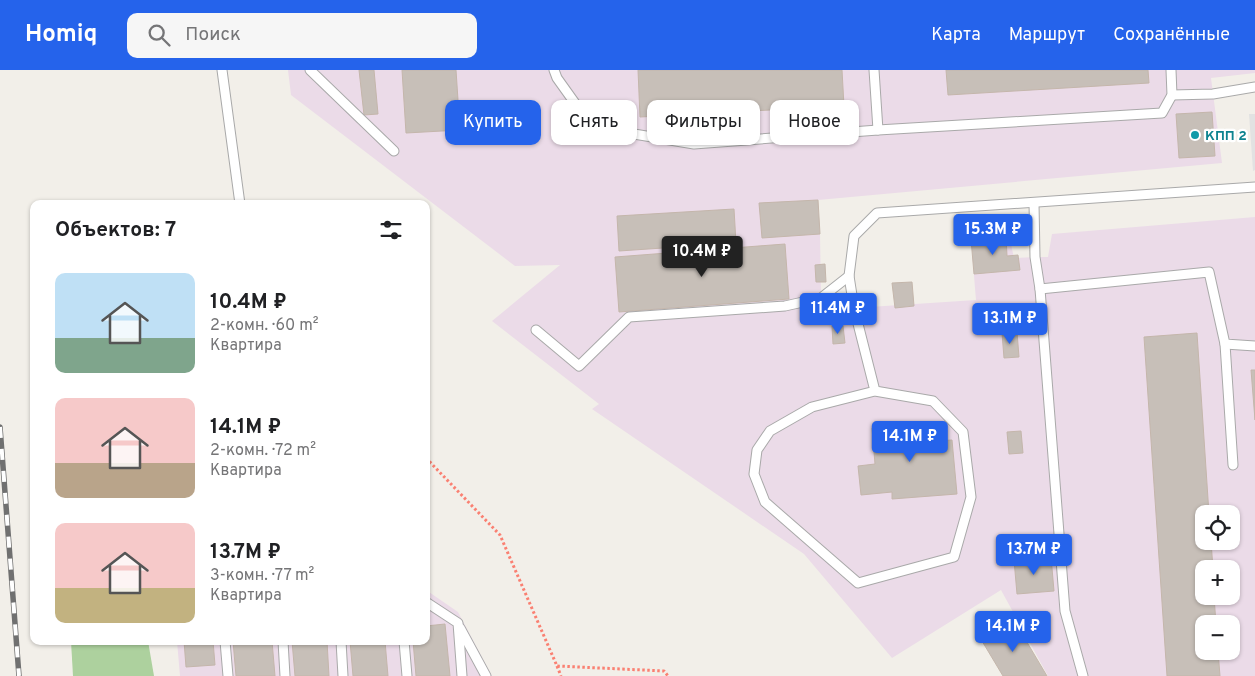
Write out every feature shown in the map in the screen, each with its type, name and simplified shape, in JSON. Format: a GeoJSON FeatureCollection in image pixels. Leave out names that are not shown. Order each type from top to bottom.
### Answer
{"type":"FeatureCollection","features":[{"type":"Feature","properties":{"kind":"lane"},"geometry":{"type":"LineString","coordinates":[[222,70],[239,200]]}},
{"type":"Feature","properties":{"kind":"lane"},"geometry":{"type":"LineString","coordinates":[[310,70],[394,151]]}},
{"type":"Feature","properties":{"kind":"lane"},"geometry":{"type":"LineString","coordinates":[[554,70],[557,78],[592,127],[694,144],[878,130],[1162,113],[1172,95],[1171,70]]}},
{"type":"Feature","properties":{"kind":"lane"},"geometry":{"type":"LineString","coordinates":[[874,70],[878,130]]}},
{"type":"Feature","properties":{"kind":"lane"},"geometry":{"type":"LineString","coordinates":[[1172,95],[1213,94],[1255,87]]}},
{"type":"Feature","properties":{"kind":"lane"},"geometry":{"type":"LineString","coordinates":[[875,391],[854,308],[849,276],[854,236],[877,213],[1255,187]]}},
{"type":"Feature","properties":{"kind":"lane"},"geometry":{"type":"LineString","coordinates":[[1034,202],[1035,257],[1040,289],[1065,610],[1083,676]]}},
{"type":"Feature","properties":{"kind":"lane"},"geometry":{"type":"LineString","coordinates":[[1040,289],[1209,272],[1224,344],[1233,465]]}},
{"type":"Feature","properties":{"kind":"lane"},"geometry":{"type":"LineString","coordinates":[[536,330],[579,366],[630,317],[785,306],[821,298],[849,276]]}},
{"type":"Feature","properties":{"kind":"lane"},"geometry":{"type":"LineString","coordinates":[[1224,344],[1255,346]]}},
{"type":"Feature","properties":{"kind":"lane"},"geometry":{"type":"LineString","coordinates":[[875,391],[933,401],[963,432],[971,497],[954,557],[858,583],[765,502],[754,474],[757,450],[770,431],[812,407],[875,391]]}},
{"type":"Feature","properties":{"kind":"lane"},"geometry":{"type":"LineString","coordinates":[[430,605],[458,623],[486,676]]}},
{"type":"Feature","properties":{"kind":"lane"},"geometry":{"type":"LineString","coordinates":[[458,623],[462,676]]}},
{"type":"Feature","properties":{"kind":"lane"},"geometry":{"type":"LineString","coordinates":[[225,645],[228,676]]}},
{"type":"Feature","properties":{"kind":"lane"},"geometry":{"type":"LineString","coordinates":[[284,645],[285,676]]}},
{"type":"Feature","properties":{"kind":"lane"},"geometry":{"type":"LineString","coordinates":[[341,645],[343,676]]}},
{"type":"Feature","properties":{"kind":"lane"},"geometry":{"type":"LineString","coordinates":[[404,645],[407,676]]}},
{"type":"Feature","properties":{"kind":"path"},"geometry":{"type":"LineString","coordinates":[[430,462],[500,535],[561,676]]}},
{"type":"Feature","properties":{"kind":"path"},"geometry":{"type":"LineString","coordinates":[[557,666],[664,670],[668,676]]}},
{"type":"Feature","properties":{"kind":"shaded area"},"geometry":{"type":"Polygon","coordinates":[[[288,70],[1255,70],[1255,73],[1211,78],[1222,163],[818,200],[821,298],[830,314],[854,308],[976,300],[971,239],[1009,235],[1014,258],[1048,257],[1052,234],[1255,217],[1255,676],[1048,676],[1001,590],[892,658],[804,554],[592,409],[599,404],[492,321],[560,265],[515,266],[291,95],[288,70]]]}},
{"type":"Feature","properties":{"kind":"shaded area"},"geometry":{"type":"Polygon","coordinates":[[[1249,114],[1255,114],[1255,170],[1253,171],[1249,114]]]}},
{"type":"Feature","properties":{"kind":"shaded area"},"geometry":{"type":"Polygon","coordinates":[[[430,593],[458,612],[492,676],[180,676],[177,645],[430,645],[430,593]]]}},
{"type":"Feature","properties":{"kind":"green space"},"geometry":{"type":"Polygon","coordinates":[[[71,645],[149,645],[154,676],[73,676],[71,645]]]}},
{"type":"Feature","properties":{"kind":"building"},"geometry":{"type":"Polygon","coordinates":[[[359,70],[374,70],[378,114],[364,115],[359,70]]]}},
{"type":"Feature","properties":{"kind":"building"},"geometry":{"type":"Polygon","coordinates":[[[402,70],[456,70],[458,100],[445,100],[445,131],[406,133],[402,70]]]}},
{"type":"Feature","properties":{"kind":"building"},"geometry":{"type":"Polygon","coordinates":[[[638,70],[842,70],[844,100],[770,100],[770,110],[760,111],[760,100],[647,100],[647,117],[640,117],[638,70]]]}},
{"type":"Feature","properties":{"kind":"building"},"geometry":{"type":"Polygon","coordinates":[[[946,70],[1148,70],[1149,83],[948,95],[946,70]]]}},
{"type":"Feature","properties":{"kind":"building","name":"КПП 2"},"geometry":{"type":"Polygon","coordinates":[[[1212,112],[1215,156],[1179,158],[1176,114],[1212,112]]]}},
{"type":"Feature","properties":{"kind":"building"},"geometry":{"type":"Polygon","coordinates":[[[818,200],[820,234],[762,238],[759,203],[818,200]]]}},
{"type":"Feature","properties":{"kind":"building"},"geometry":{"type":"Polygon","coordinates":[[[734,209],[736,243],[619,251],[617,216],[734,209]]]}},
{"type":"Feature","properties":{"kind":"building"},"geometry":{"type":"Polygon","coordinates":[[[1006,236],[1007,256],[1018,255],[1020,270],[974,274],[971,239],[1006,236]]]}},
{"type":"Feature","properties":{"kind":"building"},"geometry":{"type":"Polygon","coordinates":[[[785,244],[789,299],[619,312],[615,257],[785,244]]]}},
{"type":"Feature","properties":{"kind":"building"},"geometry":{"type":"Polygon","coordinates":[[[825,264],[826,282],[816,282],[815,265],[825,264]]]}},
{"type":"Feature","properties":{"kind":"building"},"geometry":{"type":"Polygon","coordinates":[[[912,282],[914,306],[895,308],[892,283],[912,282]]]}},
{"type":"Feature","properties":{"kind":"building"},"geometry":{"type":"Polygon","coordinates":[[[832,326],[843,326],[845,343],[833,344],[832,326]]]}},
{"type":"Feature","properties":{"kind":"building"},"geometry":{"type":"Polygon","coordinates":[[[1017,332],[1019,357],[1004,358],[1002,333],[1017,332]]]}},
{"type":"Feature","properties":{"kind":"building"},"geometry":{"type":"Polygon","coordinates":[[[1197,333],[1208,505],[1195,505],[1195,550],[1212,550],[1212,560],[1195,560],[1195,605],[1215,605],[1215,615],[1195,615],[1195,660],[1219,660],[1220,676],[1167,676],[1144,337],[1197,333]]]}},
{"type":"Feature","properties":{"kind":"building"},"geometry":{"type":"Polygon","coordinates":[[[1251,370],[1255,370],[1255,420],[1251,370]]]}},
{"type":"Feature","properties":{"kind":"building"},"geometry":{"type":"Polygon","coordinates":[[[935,423],[937,441],[952,440],[957,494],[892,499],[892,492],[861,495],[858,466],[875,464],[872,428],[935,423]]]}},
{"type":"Feature","properties":{"kind":"building"},"geometry":{"type":"Polygon","coordinates":[[[1021,431],[1023,453],[1009,454],[1007,432],[1021,431]]]}},
{"type":"Feature","properties":{"kind":"building"},"geometry":{"type":"Polygon","coordinates":[[[1051,557],[1054,591],[1017,594],[1014,560],[1051,557]]]}},
{"type":"Feature","properties":{"kind":"building"},"geometry":{"type":"Polygon","coordinates":[[[1015,622],[1047,676],[1003,676],[982,641],[1015,622]]]}},
{"type":"Feature","properties":{"kind":"building"},"geometry":{"type":"Polygon","coordinates":[[[445,624],[450,676],[416,676],[413,645],[430,645],[430,626],[445,624]]]}},
{"type":"Feature","properties":{"kind":"building"},"geometry":{"type":"Polygon","coordinates":[[[184,645],[213,645],[215,665],[186,667],[184,645]]]}},
{"type":"Feature","properties":{"kind":"building"},"geometry":{"type":"Polygon","coordinates":[[[233,645],[272,645],[275,676],[236,676],[233,645]]]}},
{"type":"Feature","properties":{"kind":"building"},"geometry":{"type":"Polygon","coordinates":[[[292,645],[327,645],[329,676],[295,676],[292,645]]]}},
{"type":"Feature","properties":{"kind":"building"},"geometry":{"type":"Polygon","coordinates":[[[350,645],[385,645],[388,676],[353,676],[350,645]]]}},
{"type":"Feature","properties":{"kind":"railway"},"geometry":{"type":"LineString","coordinates":[[0,427],[19,676]]}},
{"type":"Feature","properties":{"kind":"place","name":"КПП 2"},"geometry":{"type":"Point","coordinates":[1195,135]}}]}
